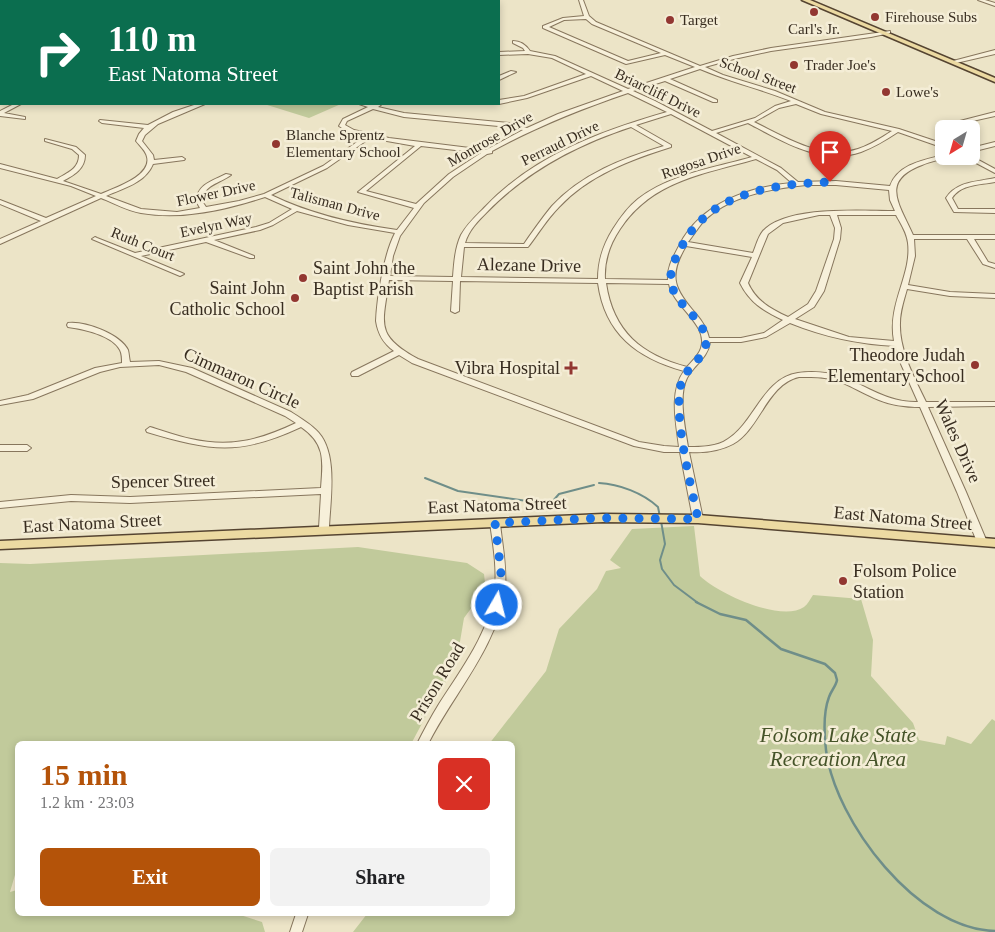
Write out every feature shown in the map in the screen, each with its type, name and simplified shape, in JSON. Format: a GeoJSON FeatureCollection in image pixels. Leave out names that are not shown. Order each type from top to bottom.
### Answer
{"type":"FeatureCollection","features":[{"type":"Feature","properties":{"kind":"main road"},"geometry":{"type":"LineString","coordinates":[[805,0],[865,22],[922,50],[955,62]]}},
{"type":"Feature","properties":{"kind":"main road"},"geometry":{"type":"LineString","coordinates":[[837,11],[995,80]]}},
{"type":"Feature","properties":{"kind":"main road","name":"East Natoma Street"},"geometry":{"type":"LineString","coordinates":[[0,545],[324,528],[622,518],[692,519],[995,543]]}},
{"type":"Feature","properties":{"kind":"street"},"geometry":{"type":"LineString","coordinates":[[49,0],[68,0]]}},
{"type":"Feature","properties":{"kind":"street"},"geometry":{"type":"LineString","coordinates":[[581,0],[587,17],[562,20],[545,27],[628,63],[665,53]]}},
{"type":"Feature","properties":{"kind":"street"},"geometry":{"type":"LineString","coordinates":[[980,0],[995,5]]}},
{"type":"Feature","properties":{"kind":"street","name":"School Street"},"geometry":{"type":"LineString","coordinates":[[587,17],[597,25],[701,68],[838,117],[897,130],[935,143]]}},
{"type":"Feature","properties":{"kind":"street","name":"Montrose Drive"},"geometry":{"type":"LineString","coordinates":[[685,450],[653,448],[637,444],[419,362],[399,352],[385,339],[378,322],[392,249],[399,232],[419,207],[449,177],[528,130],[593,102],[627,90],[760,52],[847,40],[886,32]]}},
{"type":"Feature","properties":{"kind":"street"},"geometry":{"type":"LineString","coordinates":[[515,42],[525,46],[528,52]]}},
{"type":"Feature","properties":{"kind":"street","name":"Briarcliff Drive"},"geometry":{"type":"LineString","coordinates":[[500,54],[528,52],[553,57],[672,112],[779,169],[797,184]]}},
{"type":"Feature","properties":{"kind":"street"},"geometry":{"type":"LineString","coordinates":[[955,62],[995,53]]}},
{"type":"Feature","properties":{"kind":"street"},"geometry":{"type":"LineString","coordinates":[[500,78],[513,72]]}},
{"type":"Feature","properties":{"kind":"street"},"geometry":{"type":"LineString","coordinates":[[500,102],[526,97],[591,74]]}},
{"type":"Feature","properties":{"kind":"street"},"geometry":{"type":"LineString","coordinates":[[664,79],[715,101]]}},
{"type":"Feature","properties":{"kind":"street"},"geometry":{"type":"LineString","coordinates":[[711,133],[750,122],[777,107],[795,102]]}},
{"type":"Feature","properties":{"kind":"street"},"geometry":{"type":"LineString","coordinates":[[0,114],[16,105]]}},
{"type":"Feature","properties":{"kind":"street"},"geometry":{"type":"LineString","coordinates":[[0,242],[140,178],[147,172],[151,162],[150,155],[139,141],[141,134],[148,127],[200,105]]}},
{"type":"Feature","properties":{"kind":"street"},"geometry":{"type":"LineString","coordinates":[[365,105],[410,116],[509,125],[528,130]]}},
{"type":"Feature","properties":{"kind":"street"},"geometry":{"type":"LineString","coordinates":[[377,105],[342,123],[346,129],[369,136],[490,152]]}},
{"type":"Feature","properties":{"kind":"street","name":"Perraud Drive"},"geometry":{"type":"LineString","coordinates":[[454,311],[462,245],[466,234],[491,204],[517,179],[559,154],[630,124],[672,112]]}},
{"type":"Feature","properties":{"kind":"street"},"geometry":{"type":"LineString","coordinates":[[0,114],[23,118]]}},
{"type":"Feature","properties":{"kind":"street"},"geometry":{"type":"LineString","coordinates":[[968,120],[995,114]]}},
{"type":"Feature","properties":{"kind":"street"},"geometry":{"type":"LineString","coordinates":[[828,125],[838,117]]}},
{"type":"Feature","properties":{"kind":"street"},"geometry":{"type":"LineString","coordinates":[[102,120],[148,127]]}},
{"type":"Feature","properties":{"kind":"street"},"geometry":{"type":"LineString","coordinates":[[750,122],[808,150],[834,155],[857,152],[897,130]]}},
{"type":"Feature","properties":{"kind":"street"},"geometry":{"type":"LineString","coordinates":[[462,245],[526,246],[556,206],[574,189],[620,163],[669,146],[630,124]]}},
{"type":"Feature","properties":{"kind":"street","name":"Flower Drive"},"geometry":{"type":"LineString","coordinates":[[0,166],[58,181],[103,196],[140,212],[178,214],[205,210],[266,195],[325,167],[369,136]]}},
{"type":"Feature","properties":{"kind":"street"},"geometry":{"type":"LineString","coordinates":[[48,140],[74,148],[82,155],[83,161],[79,168],[58,181]]}},
{"type":"Feature","properties":{"kind":"street"},"geometry":{"type":"LineString","coordinates":[[419,207],[361,192],[422,143]]}},
{"type":"Feature","properties":{"kind":"street"},"geometry":{"type":"LineString","coordinates":[[980,148],[995,144]]}},
{"type":"Feature","properties":{"kind":"street","name":"Rugosa Drive"},"geometry":{"type":"LineString","coordinates":[[688,369],[656,359],[635,346],[609,313],[602,264],[606,248],[629,212],[640,202],[674,183],[757,157]]}},
{"type":"Feature","properties":{"kind":"street"},"geometry":{"type":"LineString","coordinates":[[151,162],[182,159]]}},
{"type":"Feature","properties":{"kind":"street"},"geometry":{"type":"LineString","coordinates":[[692,519],[680,388],[688,369],[703,353],[706,340],[701,326],[678,300],[671,282],[671,269],[683,243],[700,219],[723,203],[748,193],[797,184],[844,182],[891,188],[895,180],[908,169],[935,160]]}},
{"type":"Feature","properties":{"kind":"street"},"geometry":{"type":"LineString","coordinates":[[980,163],[995,171]]}},
{"type":"Feature","properties":{"kind":"street"},"geometry":{"type":"LineString","coordinates":[[205,210],[199,199],[200,193],[208,185],[228,175]]}},
{"type":"Feature","properties":{"kind":"street"},"geometry":{"type":"LineString","coordinates":[[995,180],[962,186],[954,190],[949,198],[956,211],[995,211]]}},
{"type":"Feature","properties":{"kind":"street","name":"Wales Drive"},"geometry":{"type":"LineString","coordinates":[[891,188],[892,201],[910,237],[912,250],[897,323],[900,344],[923,405],[963,494],[982,542]]}},
{"type":"Feature","properties":{"kind":"street","name":"Talisman Drive"},"geometry":{"type":"LineString","coordinates":[[266,195],[298,208],[362,227],[399,232]]}},
{"type":"Feature","properties":{"kind":"street"},"geometry":{"type":"LineString","coordinates":[[0,202],[47,221]]}},
{"type":"Feature","properties":{"kind":"street","name":"Evelyn Way"},"geometry":{"type":"LineString","coordinates":[[134,255],[263,228],[298,208]]}},
{"type":"Feature","properties":{"kind":"street"},"geometry":{"type":"LineString","coordinates":[[706,340],[741,340],[758,337],[776,330],[811,305],[820,291],[838,233],[833,213]]}},
{"type":"Feature","properties":{"kind":"street"},"geometry":{"type":"LineString","coordinates":[[898,213],[800,215],[774,225],[765,233],[745,278],[747,292],[764,307],[792,319],[840,336],[900,344]]}},
{"type":"Feature","properties":{"kind":"street"},"geometry":{"type":"LineString","coordinates":[[910,237],[995,237]]}},
{"type":"Feature","properties":{"kind":"street"},"geometry":{"type":"LineString","coordinates":[[969,237],[985,263],[995,266]]}},
{"type":"Feature","properties":{"kind":"street","name":"Ruth Court"},"geometry":{"type":"LineString","coordinates":[[95,239],[180,274]]}},
{"type":"Feature","properties":{"kind":"street"},"geometry":{"type":"LineString","coordinates":[[207,240],[252,257]]}},
{"type":"Feature","properties":{"kind":"street"},"geometry":{"type":"LineString","coordinates":[[683,243],[755,255]]}},
{"type":"Feature","properties":{"kind":"street","name":"Alezane Drive"},"geometry":{"type":"LineString","coordinates":[[386,278],[671,282]]}},
{"type":"Feature","properties":{"kind":"street"},"geometry":{"type":"LineString","coordinates":[[904,286],[950,294],[995,296]]}},
{"type":"Feature","properties":{"kind":"street"},"geometry":{"type":"LineString","coordinates":[[71,325],[84,326],[117,342],[123,349],[126,364]]}},
{"type":"Feature","properties":{"kind":"street"},"geometry":{"type":"LineString","coordinates":[[355,374],[399,352]]}},
{"type":"Feature","properties":{"kind":"street","name":"Cimmaron Circle"},"geometry":{"type":"LineString","coordinates":[[0,403],[24,398],[98,370],[126,364],[160,363],[183,367],[303,423],[319,438],[326,452],[324,528]]}},
{"type":"Feature","properties":{"kind":"street"},"geometry":{"type":"LineString","coordinates":[[685,450],[710,449],[730,442],[741,433],[779,383],[798,375],[834,376],[888,401],[907,405],[995,404]]}},
{"type":"Feature","properties":{"kind":"street"},"geometry":{"type":"LineString","coordinates":[[150,430],[200,445],[229,447],[264,441],[303,423]]}},
{"type":"Feature","properties":{"kind":"street"},"geometry":{"type":"LineString","coordinates":[[0,448],[27,448]]}},
{"type":"Feature","properties":{"kind":"street","name":"Spencer Street"},"geometry":{"type":"LineString","coordinates":[[0,505],[71,498],[130,500],[326,491]]}},
{"type":"Feature","properties":{"kind":"street","name":"Prison Road"},"geometry":{"type":"LineString","coordinates":[[423,741],[432,722],[476,654],[497,605],[501,572],[495,523]]}},
{"type":"Feature","properties":{"kind":"street"},"geometry":{"type":"LineString","coordinates":[[296,932],[301,916]]}},
{"type":"Feature","properties":{"kind":"green space"},"geometry":{"type":"Polygon","coordinates":[[[267,105],[339,105],[309,118],[267,105]]]}},
{"type":"Feature","properties":{"kind":"green space","name":"Folsom Lake State Recreation Area"},"geometry":{"type":"Polygon","coordinates":[[[694,526],[700,576],[720,590],[765,609],[794,611],[804,607],[813,595],[861,599],[873,640],[871,676],[913,723],[919,740],[945,745],[947,736],[971,744],[992,719],[995,721],[995,932],[353,932],[365,916],[515,916],[515,741],[491,741],[546,671],[559,629],[597,589],[606,571],[621,568],[610,560],[632,529],[694,526]]]}},
{"type":"Feature","properties":{"kind":"green space"},"geometry":{"type":"Polygon","coordinates":[[[358,547],[467,563],[484,574],[485,583],[483,592],[464,618],[456,665],[413,741],[15,741],[15,875],[10,892],[15,891],[15,916],[243,916],[262,922],[265,932],[0,932],[0,563],[30,564],[358,547]]]}},
{"type":"Feature","properties":{"kind":"waterway"},"geometry":{"type":"LineString","coordinates":[[425,478],[458,491],[541,503],[552,502],[559,494],[594,485]]}},
{"type":"Feature","properties":{"kind":"waterway"},"geometry":{"type":"LineString","coordinates":[[599,483],[623,487],[645,497],[658,507],[660,517]]}},
{"type":"Feature","properties":{"kind":"waterway"},"geometry":{"type":"LineString","coordinates":[[661,521],[665,544],[660,560],[662,569],[674,585],[698,603]]}},
{"type":"Feature","properties":{"kind":"waterway"},"geometry":{"type":"LineString","coordinates":[[698,603],[720,614],[746,620],[781,649],[825,664],[835,673],[837,680],[829,697],[825,716],[826,750],[833,778],[845,809],[863,839],[885,867],[910,892],[937,912],[966,926],[995,931]]}},
{"type":"Feature","properties":{"kind":"place","name":"Carl's Jr."},"geometry":{"type":"Point","coordinates":[814,12]}},
{"type":"Feature","properties":{"kind":"place","name":"Firehouse Subs"},"geometry":{"type":"Point","coordinates":[875,17]}},
{"type":"Feature","properties":{"kind":"place","name":"Target"},"geometry":{"type":"Point","coordinates":[670,20]}},
{"type":"Feature","properties":{"kind":"place","name":"Trader Joe's"},"geometry":{"type":"Point","coordinates":[794,65]}},
{"type":"Feature","properties":{"kind":"place","name":"Lowe's"},"geometry":{"type":"Point","coordinates":[886,92]}},
{"type":"Feature","properties":{"kind":"place","name":"Blanche Sprentz Elementary School"},"geometry":{"type":"Point","coordinates":[276,144]}},
{"type":"Feature","properties":{"kind":"place","name":"Saint John the Baptist Parish"},"geometry":{"type":"Point","coordinates":[303,278]}},
{"type":"Feature","properties":{"kind":"place","name":"Saint John Catholic School"},"geometry":{"type":"Point","coordinates":[295,298]}},
{"type":"Feature","properties":{"kind":"place","name":"Theodore Judah Elementary School"},"geometry":{"type":"Point","coordinates":[975,365]}},
{"type":"Feature","properties":{"kind":"place","name":"Vibra Hospital"},"geometry":{"type":"Point","coordinates":[571,368]}},
{"type":"Feature","properties":{"kind":"place","name":"Folsom Police Station"},"geometry":{"type":"Point","coordinates":[843,581]}},
{"type":"Feature","properties":{"kind":"route"},"geometry":{"type":"LineString","coordinates":[[497,605],[501,572],[495,523],[602,518],[698,519],[684,445],[680,388],[683,377],[688,369],[706,348],[706,340],[701,326],[682,305],[674,292],[670,279],[673,262],[694,226],[700,219],[723,203],[748,193],[769,188],[830,182]]}}]}
